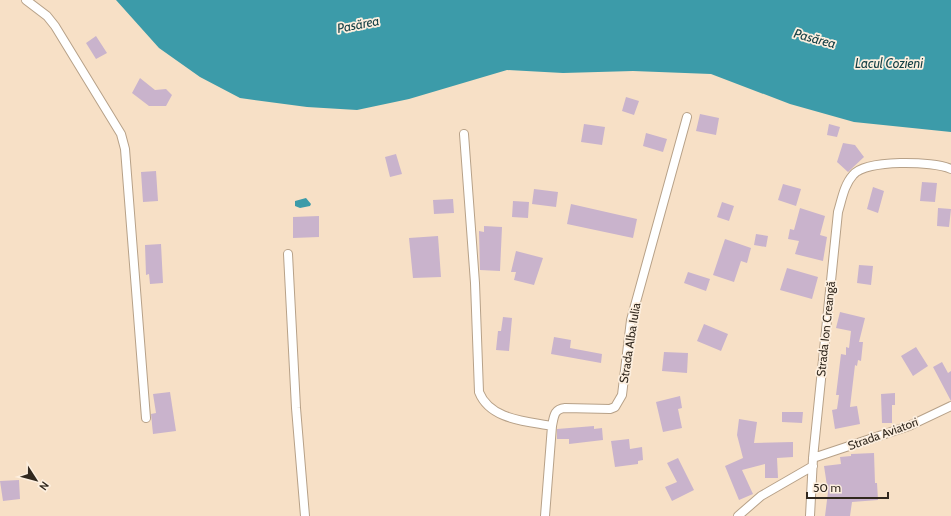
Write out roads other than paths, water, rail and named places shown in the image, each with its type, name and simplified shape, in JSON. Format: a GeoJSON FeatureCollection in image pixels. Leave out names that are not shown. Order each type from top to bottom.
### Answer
{"type":"FeatureCollection","features":[{"type":"Feature","properties":{"kind":"street"},"geometry":{"type":"LineString","coordinates":[[26,0],[47,16],[55,26],[121,134],[125,149],[146,418]]}},
{"type":"Feature","properties":{"kind":"street","name":"Strada Alba Iulia"},"geometry":{"type":"LineString","coordinates":[[545,516],[554,415],[559,408],[610,409],[615,407],[622,395],[631,320],[687,117]]}},
{"type":"Feature","properties":{"kind":"street"},"geometry":{"type":"LineString","coordinates":[[464,134],[475,283],[479,392],[487,406],[498,413],[512,419],[552,426]]}},
{"type":"Feature","properties":{"kind":"street","name":"Strada Ion Creangă"},"geometry":{"type":"LineString","coordinates":[[810,516],[813,462],[838,212],[846,185],[853,174],[865,166],[879,163],[926,164],[951,169]]}},
{"type":"Feature","properties":{"kind":"street"},"geometry":{"type":"LineString","coordinates":[[288,254],[296,408],[306,516]]}},
{"type":"Feature","properties":{"kind":"street","name":"Strada Aviatori"},"geometry":{"type":"LineString","coordinates":[[738,516],[761,496],[813,462],[909,426],[951,406]]}},
{"type":"Feature","properties":{"kind":"water","name":"Lacul Cozieni"},"geometry":{"type":"Polygon","coordinates":[[[116,0],[951,0],[951,132],[854,122],[790,104],[711,74],[633,71],[563,73],[507,70],[409,99],[357,110],[307,107],[240,98],[200,77],[159,48],[116,0]]]}},
{"type":"Feature","properties":{"kind":"water"},"geometry":{"type":"Polygon","coordinates":[[[306,198],[311,204],[310,206],[300,208],[295,206],[295,201],[306,198]]]}},
{"type":"Feature","properties":{"kind":"water label","name":"Pasărea"},"geometry":{"type":"Point","coordinates":[358,24]}},
{"type":"Feature","properties":{"kind":"water label","name":"Pasărea"},"geometry":{"type":"Point","coordinates":[815,38]}}]}
